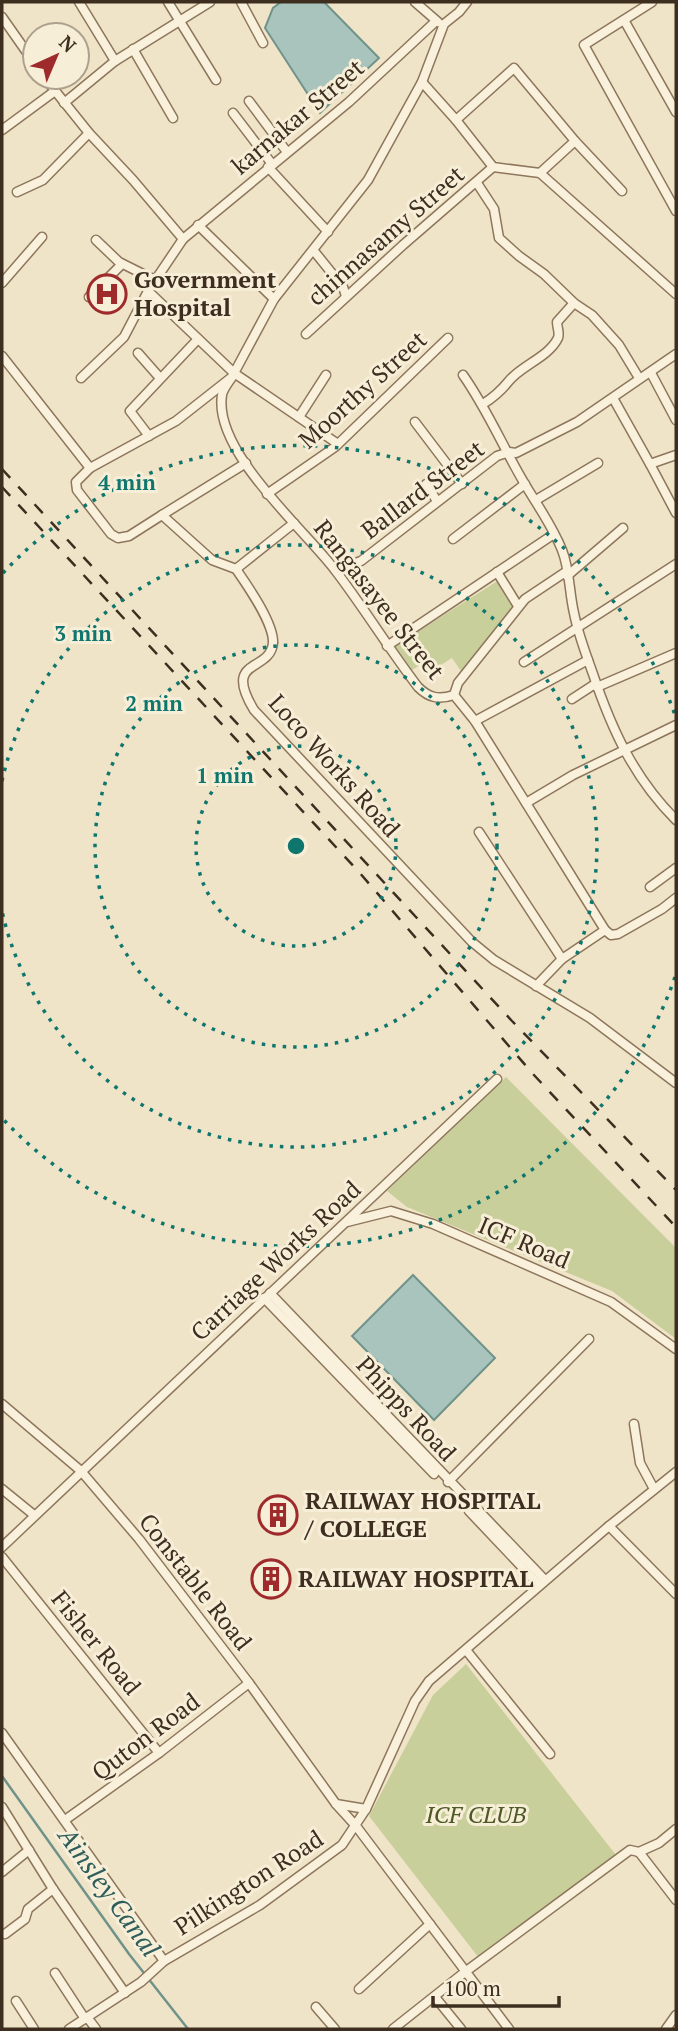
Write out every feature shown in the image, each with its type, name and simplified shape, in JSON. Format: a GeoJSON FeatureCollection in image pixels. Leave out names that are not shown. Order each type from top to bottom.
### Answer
{"type":"FeatureCollection","features":[{"type":"Feature","properties":{"kind":"street"},"geometry":{"type":"LineString","coordinates":[[79,2],[115,61]]}},
{"type":"Feature","properties":{"kind":"street"},"geometry":{"type":"LineString","coordinates":[[168,2],[216,80]]}},
{"type":"Feature","properties":{"kind":"street"},"geometry":{"type":"LineString","coordinates":[[64,103],[115,61],[210,2]]}},
{"type":"Feature","properties":{"kind":"street"},"geometry":{"type":"LineString","coordinates":[[241,2],[262,43]]}},
{"type":"Feature","properties":{"kind":"street"},"geometry":{"type":"LineString","coordinates":[[246,463],[129,536],[118,538],[111,534],[77,490],[76,482],[90,468],[176,421],[233,375],[274,299],[368,180],[422,82],[440,23],[415,2]]}},
{"type":"Feature","properties":{"kind":"street","name":"karnakar Street"},"geometry":{"type":"LineString","coordinates":[[81,378],[124,337],[148,291],[183,239],[440,23],[459,12],[467,2]]}},
{"type":"Feature","properties":{"kind":"street"},"geometry":{"type":"LineString","coordinates":[[652,2],[584,45],[676,211]]}},
{"type":"Feature","properties":{"kind":"street"},"geometry":{"type":"LineString","coordinates":[[2,17],[21,44]]}},
{"type":"Feature","properties":{"kind":"street"},"geometry":{"type":"LineString","coordinates":[[624,20],[676,112]]}},
{"type":"Feature","properties":{"kind":"street"},"geometry":{"type":"LineString","coordinates":[[133,49],[173,118]]}},
{"type":"Feature","properties":{"kind":"street"},"geometry":{"type":"LineString","coordinates":[[456,120],[514,68],[575,141],[622,191]]}},
{"type":"Feature","properties":{"kind":"street"},"geometry":{"type":"LineString","coordinates":[[422,82],[493,167],[540,173],[676,294]]}},
{"type":"Feature","properties":{"kind":"street"},"geometry":{"type":"LineString","coordinates":[[2,130],[55,91],[183,239]]}},
{"type":"Feature","properties":{"kind":"street"},"geometry":{"type":"LineString","coordinates":[[249,101],[287,152]]}},
{"type":"Feature","properties":{"kind":"street"},"geometry":{"type":"LineString","coordinates":[[233,113],[270,166],[328,232]]}},
{"type":"Feature","properties":{"kind":"street"},"geometry":{"type":"LineString","coordinates":[[17,192],[43,180],[89,133]]}},
{"type":"Feature","properties":{"kind":"street"},"geometry":{"type":"LineString","coordinates":[[540,173],[575,141]]}},
{"type":"Feature","properties":{"kind":"street","name":"chinnasamy Street"},"geometry":{"type":"LineString","coordinates":[[306,334],[493,167]]}},
{"type":"Feature","properties":{"kind":"street"},"geometry":{"type":"LineString","coordinates":[[477,183],[494,209],[499,238],[592,315],[619,345],[639,378]]}},
{"type":"Feature","properties":{"kind":"street"},"geometry":{"type":"LineString","coordinates":[[198,225],[274,299]]}},
{"type":"Feature","properties":{"kind":"street"},"geometry":{"type":"LineString","coordinates":[[2,282],[42,237]]}},
{"type":"Feature","properties":{"kind":"street"},"geometry":{"type":"LineString","coordinates":[[96,240],[122,264],[155,280]]}},
{"type":"Feature","properties":{"kind":"street"},"geometry":{"type":"LineString","coordinates":[[314,250],[343,287],[346,296]]}},
{"type":"Feature","properties":{"kind":"street"},"geometry":{"type":"LineString","coordinates":[[89,297],[122,264]]}},
{"type":"Feature","properties":{"kind":"street"},"geometry":{"type":"LineString","coordinates":[[148,291],[233,375],[338,444]]}},
{"type":"Feature","properties":{"kind":"street"},"geometry":{"type":"LineString","coordinates":[[483,404],[500,393],[507,382],[544,354],[557,339],[557,322],[575,303]]}},
{"type":"Feature","properties":{"kind":"street","name":"Moorthy Street"},"geometry":{"type":"LineString","coordinates":[[267,494],[338,444],[449,338]]}},
{"type":"Feature","properties":{"kind":"street"},"geometry":{"type":"LineString","coordinates":[[149,436],[130,411],[198,339]]}},
{"type":"Feature","properties":{"kind":"street"},"geometry":{"type":"LineString","coordinates":[[138,353],[160,379]]}},
{"type":"Feature","properties":{"kind":"street","name":"Ballard Street"},"geometry":{"type":"LineString","coordinates":[[335,570],[361,561],[497,456],[516,453],[567,427],[676,354]]}},
{"type":"Feature","properties":{"kind":"street"},"geometry":{"type":"LineString","coordinates":[[2,356],[90,468]]}},
{"type":"Feature","properties":{"kind":"street"},"geometry":{"type":"LineString","coordinates":[[651,373],[676,420]]}},
{"type":"Feature","properties":{"kind":"street","name":"Rangasayee Street"},"geometry":{"type":"LineString","coordinates":[[233,375],[222,393],[223,417],[236,448],[246,463],[267,494],[335,570],[418,687],[428,697],[443,699],[454,695],[475,721],[605,930]]}},
{"type":"Feature","properties":{"kind":"street"},"geometry":{"type":"LineString","coordinates":[[299,417],[326,375]]}},
{"type":"Feature","properties":{"kind":"street"},"geometry":{"type":"LineString","coordinates":[[463,375],[483,404],[525,484],[551,523],[562,550],[578,629],[596,686],[624,750],[652,795],[676,820]]}},
{"type":"Feature","properties":{"kind":"street"},"geometry":{"type":"LineString","coordinates":[[613,398],[676,513]]}},
{"type":"Feature","properties":{"kind":"street"},"geometry":{"type":"LineString","coordinates":[[415,422],[462,484]]}},
{"type":"Feature","properties":{"kind":"street"},"geometry":{"type":"LineString","coordinates":[[650,464],[676,455]]}},
{"type":"Feature","properties":{"kind":"street"},"geometry":{"type":"LineString","coordinates":[[536,500],[598,463]]}},
{"type":"Feature","properties":{"kind":"street"},"geometry":{"type":"LineString","coordinates":[[426,484],[438,501]]}},
{"type":"Feature","properties":{"kind":"street"},"geometry":{"type":"LineString","coordinates":[[453,539],[525,484]]}},
{"type":"Feature","properties":{"kind":"street"},"geometry":{"type":"LineString","coordinates":[[162,515],[212,560],[236,569],[294,523]]}},
{"type":"Feature","properties":{"kind":"street"},"geometry":{"type":"LineString","coordinates":[[454,695],[458,683],[525,599],[567,574],[623,528]]}},
{"type":"Feature","properties":{"kind":"street"},"geometry":{"type":"LineString","coordinates":[[387,646],[554,534]]}},
{"type":"Feature","properties":{"kind":"street"},"geometry":{"type":"LineString","coordinates":[[524,663],[676,564]]}},
{"type":"Feature","properties":{"kind":"street","name":"Loco Works Road"},"geometry":{"type":"LineString","coordinates":[[236,569],[271,631],[273,644],[268,654],[248,668],[243,678],[244,692],[254,709],[455,926],[494,960],[536,986]]}},
{"type":"Feature","properties":{"kind":"street"},"geometry":{"type":"LineString","coordinates":[[496,572],[519,607]]}},
{"type":"Feature","properties":{"kind":"street"},"geometry":{"type":"LineString","coordinates":[[572,699],[596,686],[676,653]]}},
{"type":"Feature","properties":{"kind":"street"},"geometry":{"type":"LineString","coordinates":[[475,721],[588,660]]}},
{"type":"Feature","properties":{"kind":"street"},"geometry":{"type":"LineString","coordinates":[[526,803],[573,775],[676,726]]}},
{"type":"Feature","properties":{"kind":"street"},"geometry":{"type":"LineString","coordinates":[[479,832],[562,959]]}},
{"type":"Feature","properties":{"kind":"street"},"geometry":{"type":"LineString","coordinates":[[650,887],[676,868]]}},
{"type":"Feature","properties":{"kind":"street"},"geometry":{"type":"LineString","coordinates":[[676,898],[663,909],[618,934],[605,930],[562,959],[536,986],[590,1018],[676,1083]]}},
{"type":"Feature","properties":{"kind":"street","name":"Carriage Works Road"},"geometry":{"type":"LineString","coordinates":[[2,1547],[497,1079]]}},
{"type":"Feature","properties":{"kind":"street","name":"ICF Road"},"geometry":{"type":"LineString","coordinates":[[344,1222],[391,1211],[433,1224],[611,1302],[676,1349]]}},
{"type":"Feature","properties":{"kind":"street","name":"Phipps Road"},"geometry":{"type":"LineString","coordinates":[[267,1296],[542,1583]]}},
{"type":"Feature","properties":{"kind":"street","name":"Phipps Road"},"geometry":{"type":"LineString","coordinates":[[267,1296],[542,1583]]}},
{"type":"Feature","properties":{"kind":"street"},"geometry":{"type":"LineString","coordinates":[[448,1482],[589,1339]]}},
{"type":"Feature","properties":{"kind":"street","name":"Constable Road"},"geometry":{"type":"LineString","coordinates":[[2,1404],[81,1471],[147,1550],[249,1683],[336,1804],[356,1826],[509,2029]]}},
{"type":"Feature","properties":{"kind":"street"},"geometry":{"type":"LineString","coordinates":[[634,1424],[640,1463],[654,1489]]}},
{"type":"Feature","properties":{"kind":"street","name":"Pilkington Road"},"geometry":{"type":"LineString","coordinates":[[69,2029],[141,1982],[164,1961],[260,1905],[320,1864],[342,1845],[366,1809],[415,1701],[429,1681],[608,1526],[676,1472]]}},
{"type":"Feature","properties":{"kind":"street"},"geometry":{"type":"LineString","coordinates":[[2,1489],[34,1516]]}},
{"type":"Feature","properties":{"kind":"street"},"geometry":{"type":"LineString","coordinates":[[608,1526],[676,1594]]}},
{"type":"Feature","properties":{"kind":"street","name":"Fisher Road"},"geometry":{"type":"LineString","coordinates":[[2,1557],[159,1753]]}},
{"type":"Feature","properties":{"kind":"street"},"geometry":{"type":"LineString","coordinates":[[466,1650],[551,1754]]}},
{"type":"Feature","properties":{"kind":"street","name":"Quton Road"},"geometry":{"type":"LineString","coordinates":[[65,1821],[249,1683]]}},
{"type":"Feature","properties":{"kind":"street"},"geometry":{"type":"LineString","coordinates":[[2,1733],[164,1961]]}},
{"type":"Feature","properties":{"kind":"street"},"geometry":{"type":"LineString","coordinates":[[336,1804],[366,1809]]}},
{"type":"Feature","properties":{"kind":"street"},"geometry":{"type":"LineString","coordinates":[[2,1807],[53,1889],[125,1993]]}},
{"type":"Feature","properties":{"kind":"street"},"geometry":{"type":"LineString","coordinates":[[393,2029],[465,1972],[631,1850],[639,1852],[659,1843],[676,1829]]}},
{"type":"Feature","properties":{"kind":"street"},"geometry":{"type":"LineString","coordinates":[[2,1872],[29,1850]]}},
{"type":"Feature","properties":{"kind":"street"},"geometry":{"type":"LineString","coordinates":[[639,1852],[676,1900]]}},
{"type":"Feature","properties":{"kind":"street"},"geometry":{"type":"LineString","coordinates":[[5,1934],[25,1919],[28,1909],[53,1889]]}},
{"type":"Feature","properties":{"kind":"street"},"geometry":{"type":"LineString","coordinates":[[359,1989],[430,1924]]}},
{"type":"Feature","properties":{"kind":"street"},"geometry":{"type":"LineString","coordinates":[[54,1973],[96,2029]]}},
{"type":"Feature","properties":{"kind":"street"},"geometry":{"type":"LineString","coordinates":[[435,1997],[461,2029]]}},
{"type":"Feature","properties":{"kind":"street"},"geometry":{"type":"LineString","coordinates":[[16,2001],[34,2029]]}},
{"type":"Feature","properties":{"kind":"street"},"geometry":{"type":"LineString","coordinates":[[316,2007],[335,2029]]}},
{"type":"Feature","properties":{"kind":"street"},"geometry":{"type":"LineString","coordinates":[[666,2029],[676,2015]]}},
{"type":"Feature","properties":{"kind":"green space"},"geometry":{"type":"Polygon","coordinates":[[[499,580],[515,603],[463,674],[452,658],[425,675],[420,665],[412,670],[395,646],[499,580]]]}},
{"type":"Feature","properties":{"kind":"green space"},"geometry":{"type":"Polygon","coordinates":[[[506,1077],[676,1248],[676,1339],[612,1291],[407,1207],[387,1191],[506,1077]]]}},
{"type":"Feature","properties":{"kind":"green space","name":"ICF CLUB"},"geometry":{"type":"Polygon","coordinates":[[[466,1664],[616,1855],[482,1962],[369,1816],[433,1695],[466,1664]]]}},
{"type":"Feature","properties":{"kind":"water"},"geometry":{"type":"Polygon","coordinates":[[[281,2],[324,2],[379,58],[320,113],[265,28],[273,8],[281,2]]]}},
{"type":"Feature","properties":{"kind":"water"},"geometry":{"type":"Polygon","coordinates":[[[413,1275],[495,1358],[434,1420],[352,1336],[413,1275]]]}},
{"type":"Feature","properties":{"kind":"waterway","name":"Ainsley Canal"},"geometry":{"type":"LineString","coordinates":[[2,1776],[129,1954],[188,2029]]}},
{"type":"Feature","properties":{"kind":"railway"},"geometry":{"type":"LineString","coordinates":[[2,469],[512,1021],[676,1190]]}},
{"type":"Feature","properties":{"kind":"railway"},"geometry":{"type":"LineString","coordinates":[[2,487],[359,872],[533,1074],[676,1227]]}},
{"type":"Feature","properties":{"kind":"place","name":"Government Hospital"},"geometry":{"type":"Point","coordinates":[107,294]}},
{"type":"Feature","properties":{"kind":"place","name":"RAILWAY HOSPITAL / COLLEGE"},"geometry":{"type":"Point","coordinates":[278,1515]}},
{"type":"Feature","properties":{"kind":"place","name":"RAILWAY HOSPITAL"},"geometry":{"type":"Point","coordinates":[271,1579]}}]}
